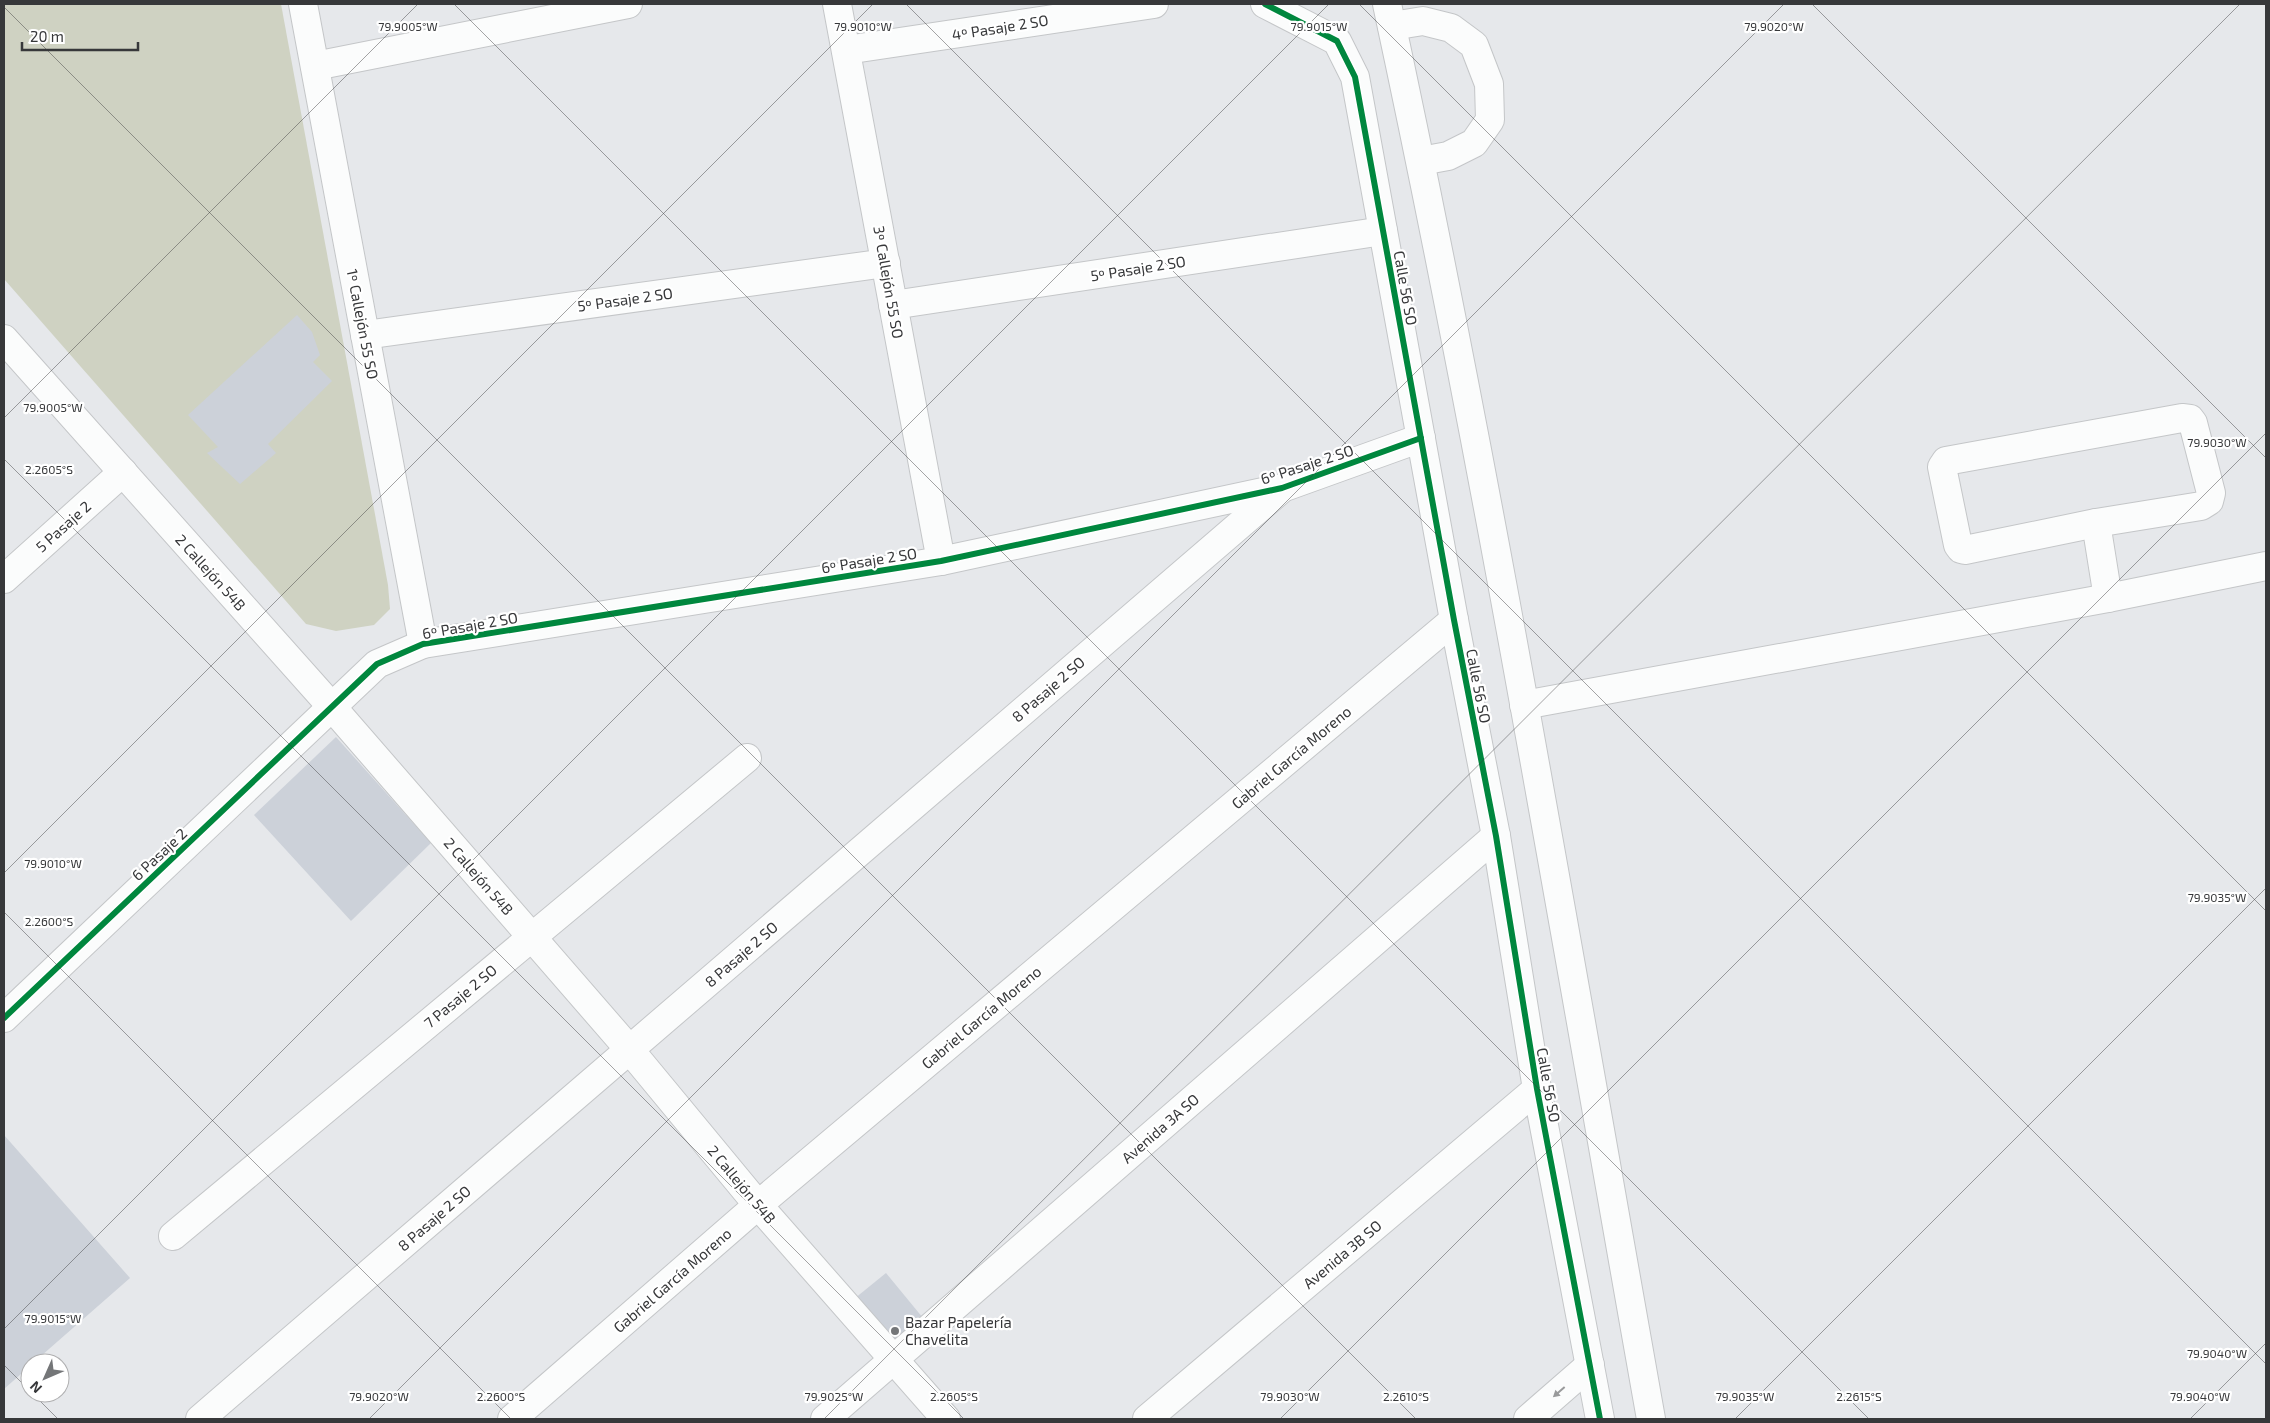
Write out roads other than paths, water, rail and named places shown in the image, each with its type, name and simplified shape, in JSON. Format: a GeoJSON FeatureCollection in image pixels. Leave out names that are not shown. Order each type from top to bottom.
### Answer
{"type":"FeatureCollection","features":[{"type":"Feature","properties":{"kind":"street","name":"1º Callejón 55 SO"},"geometry":{"type":"LineString","coordinates":[[303,4],[423,644]]}},
{"type":"Feature","properties":{"kind":"street"},"geometry":{"type":"LineString","coordinates":[[315,66],[628,4]]}},
{"type":"Feature","properties":{"kind":"street","name":"3º Callejón 55 SO"},"geometry":{"type":"LineString","coordinates":[[837,4],[941,561]]}},
{"type":"Feature","properties":{"kind":"street","name":"4º Pasaje 2 SO"},"geometry":{"type":"LineString","coordinates":[[846,50],[1154,4]]}},
{"type":"Feature","properties":{"kind":"street","name":"Calle 56 SO"},"geometry":{"type":"LineString","coordinates":[[1265,4],[1337,41],[1355,77],[1454,620],[1496,836],[1536,1089],[1600,1419]]}},
{"type":"Feature","properties":{"kind":"street"},"geometry":{"type":"LineString","coordinates":[[1421,161],[1448,156],[1474,142],[1490,120],[1489,84],[1474,45],[1451,28],[1390,15],[1421,161],[1524,705],[1651,1419]]}},
{"type":"Feature","properties":{"kind":"street","name":"5º Pasaje 2 SO"},"geometry":{"type":"LineString","coordinates":[[893,305],[1383,231]]}},
{"type":"Feature","properties":{"kind":"street","name":"5º Pasaje 2 SO"},"geometry":{"type":"LineString","coordinates":[[365,335],[886,263]]}},
{"type":"Feature","properties":{"kind":"street","name":"2 Callejón 54B"},"geometry":{"type":"LineString","coordinates":[[4,339],[332,707],[629,1050],[758,1205],[946,1419]]}},
{"type":"Feature","properties":{"kind":"street"},"geometry":{"type":"LineString","coordinates":[[2182,418],[2190,419],[2193,423],[2211,493],[2209,501],[2201,506],[2096,523],[1965,550],[1961,549],[1958,545],[1943,463],[1956,459],[2182,418]]}},
{"type":"Feature","properties":{"kind":"street","name":"6º Pasaje 2 SO"},"geometry":{"type":"LineString","coordinates":[[332,707],[378,664],[423,644],[941,561],[1282,488],[1421,438]]}},
{"type":"Feature","properties":{"kind":"street","name":"5 Pasaje 2"},"geometry":{"type":"LineString","coordinates":[[4,579],[123,472]]}},
{"type":"Feature","properties":{"kind":"street","name":"8 Pasaje 2 SO"},"geometry":{"type":"LineString","coordinates":[[200,1419],[1282,488]]}},
{"type":"Feature","properties":{"kind":"street"},"geometry":{"type":"LineString","coordinates":[[2096,523],[2108,598]]}},
{"type":"Feature","properties":{"kind":"street"},"geometry":{"type":"LineString","coordinates":[[1524,705],[2108,598],[2266,566]]}},
{"type":"Feature","properties":{"kind":"street","name":"Gabriel García Moreno"},"geometry":{"type":"LineString","coordinates":[[512,1419],[758,1205],[1454,620]]}},
{"type":"Feature","properties":{"kind":"street","name":"6 Pasaje 2"},"geometry":{"type":"LineString","coordinates":[[4,1018],[332,707]]}},
{"type":"Feature","properties":{"kind":"street","name":"7 Pasaje 2 SO"},"geometry":{"type":"LineString","coordinates":[[174,1236],[531,936],[747,758]]}},
{"type":"Feature","properties":{"kind":"street","name":"Avenida 3A SO"},"geometry":{"type":"LineString","coordinates":[[824,1419],[1496,836]]}},
{"type":"Feature","properties":{"kind":"street","name":"Avenida 3B SO"},"geometry":{"type":"LineString","coordinates":[[1147,1419],[1536,1089]]}},
{"type":"Feature","properties":{"kind":"street"},"geometry":{"type":"LineString","coordinates":[[1528,1419],[1590,1365]]}},
{"type":"Feature","properties":{"kind":"place","name":"Bazar Papelería Chavelita"},"geometry":{"type":"Point","coordinates":[895,1331]}}]}
